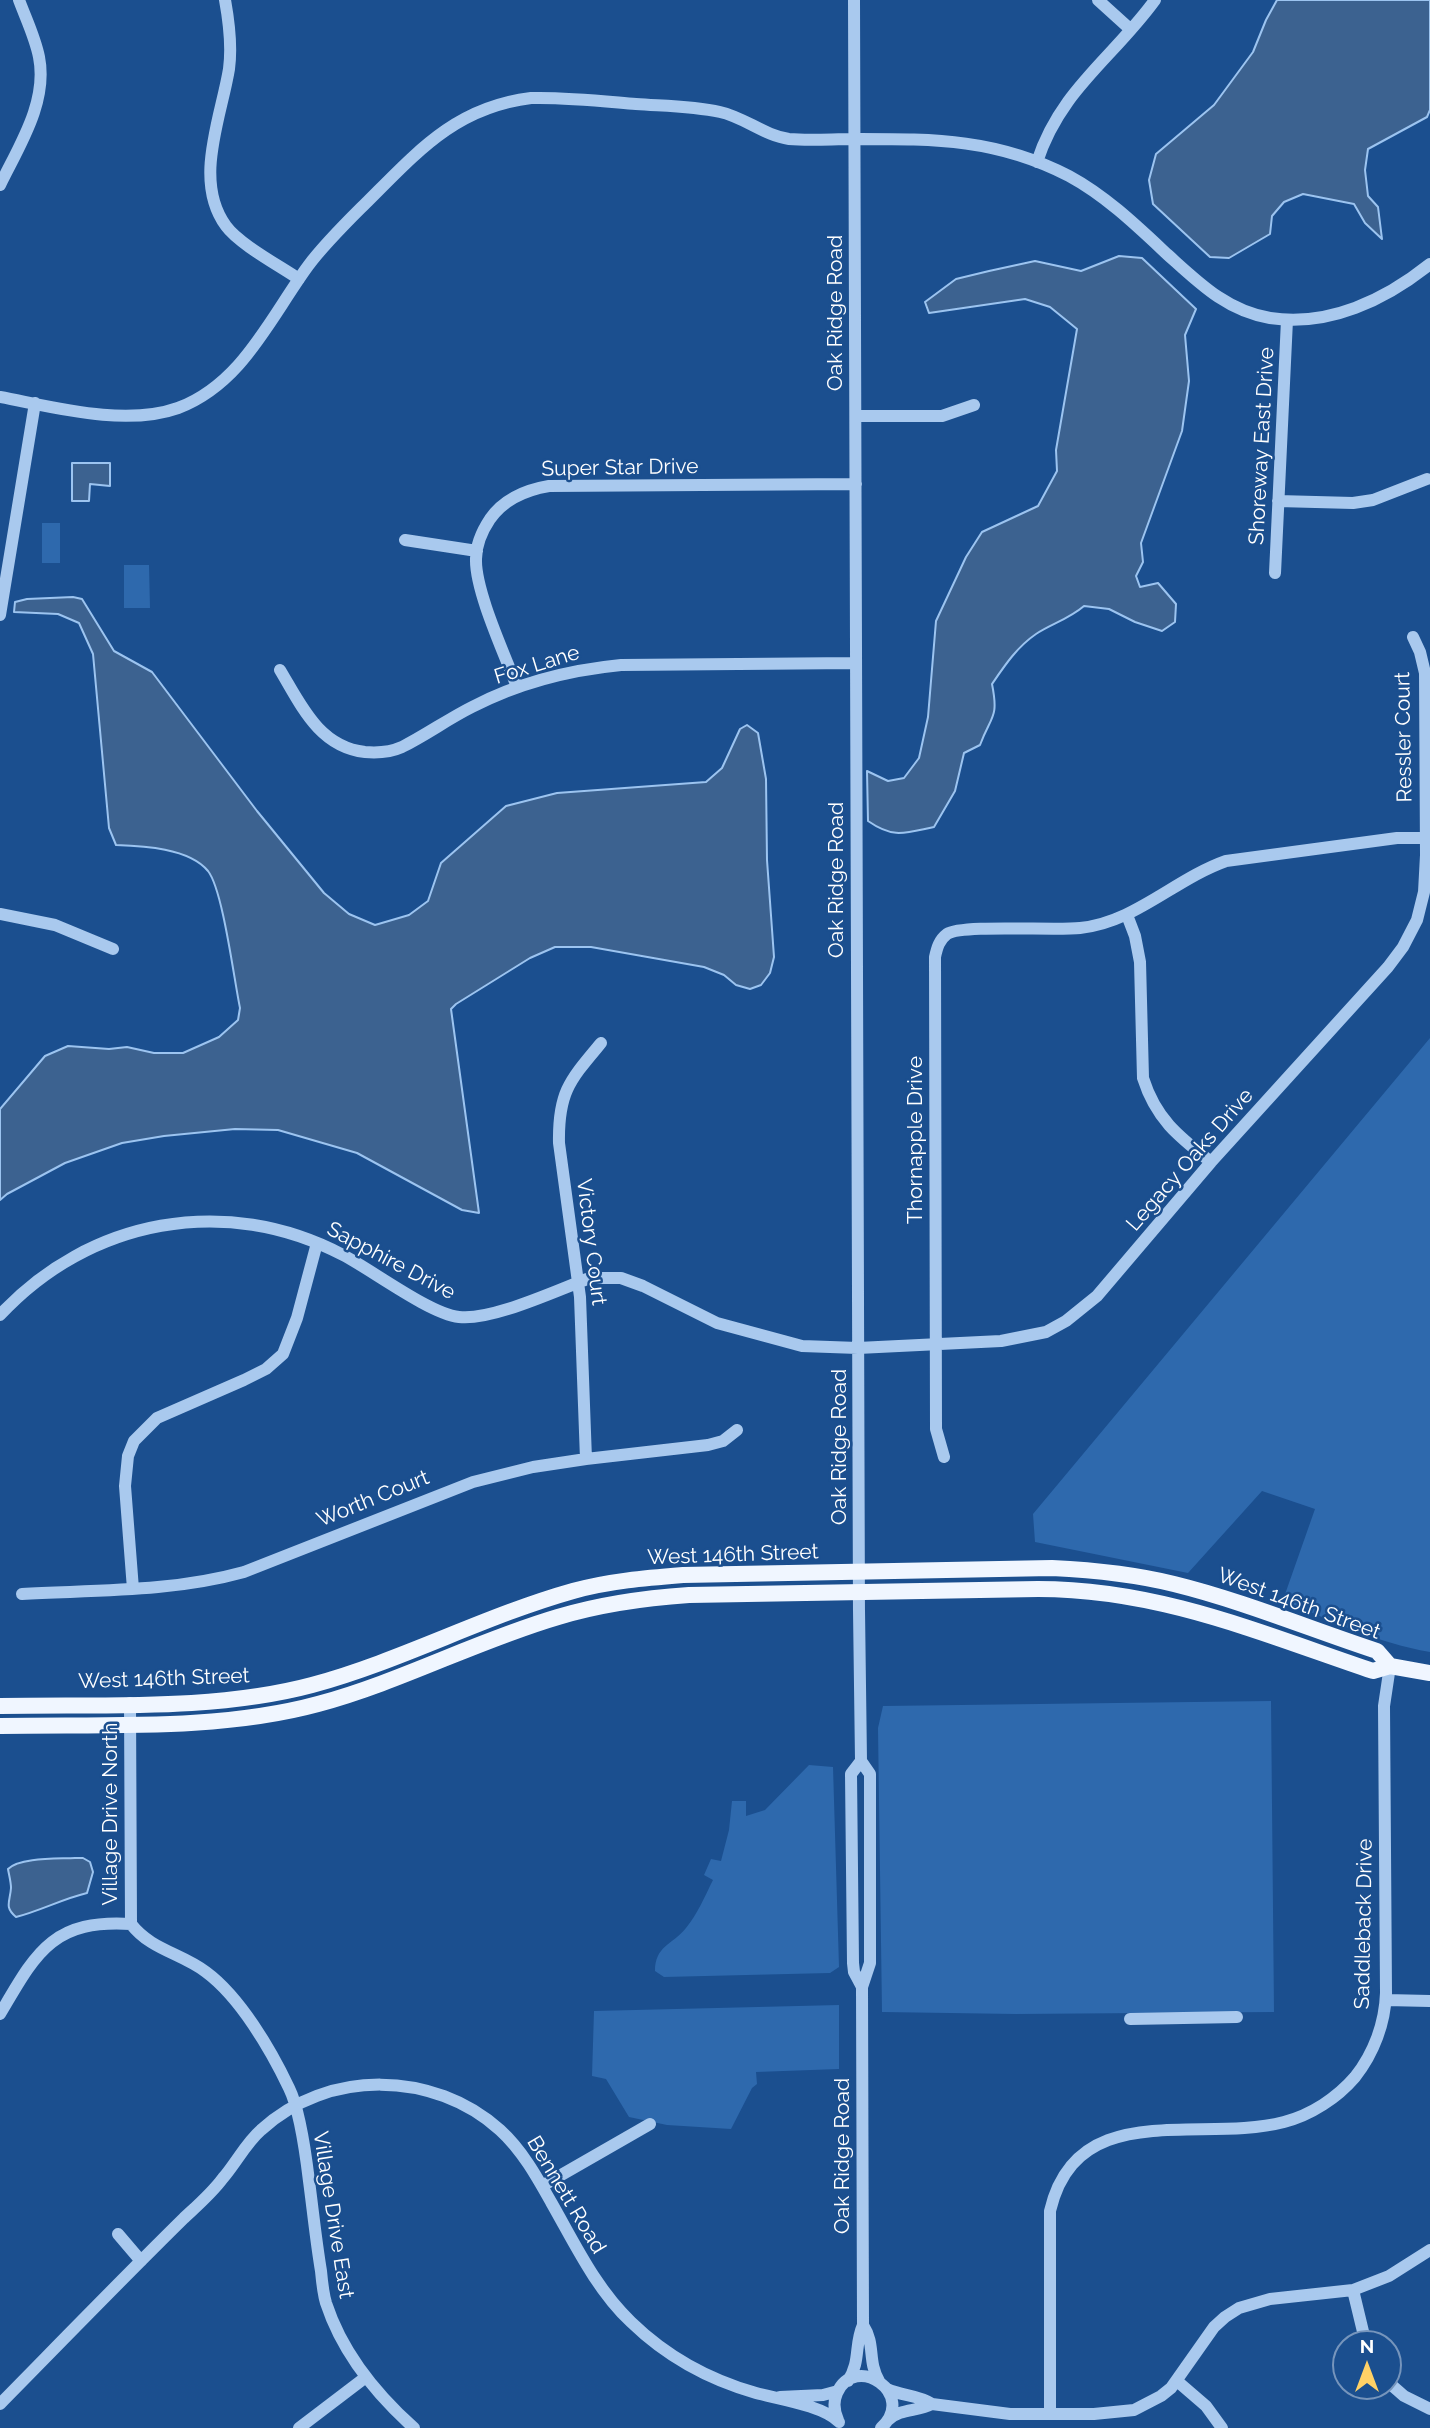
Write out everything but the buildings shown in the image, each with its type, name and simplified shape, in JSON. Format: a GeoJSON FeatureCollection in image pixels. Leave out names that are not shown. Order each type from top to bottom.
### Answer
{"type":"FeatureCollection","features":[{"type":"Feature","properties":{"kind":"main road","name":"West 146th Street"},"geometry":{"type":"LineString","coordinates":[[0,1706],[241,1699],[313,1685],[519,1609],[600,1585],[671,1576],[1052,1568],[1144,1577],[1199,1591],[1377,1651],[1390,1666],[1373,1671],[1197,1611],[1114,1593],[1053,1588],[677,1596],[607,1605],[556,1617],[357,1692],[318,1704],[237,1719],[0,1726]]}},
{"type":"Feature","properties":{"kind":"main road"},"geometry":{"type":"LineString","coordinates":[[1390,1666],[1430,1673]]}},
{"type":"Feature","properties":{"kind":"street"},"geometry":{"type":"LineString","coordinates":[[0,185],[34,115],[41,76],[35,40],[19,0]]}},
{"type":"Feature","properties":{"kind":"street"},"geometry":{"type":"LineString","coordinates":[[225,0],[229,31],[229,67],[211,167],[212,195],[217,211],[233,234],[299,279]]}},
{"type":"Feature","properties":{"kind":"street","name":"Oak Ridge Road"},"geometry":{"type":"LineString","coordinates":[[848,2381],[857,2363],[857,2342],[863,2325],[862,1987],[870,1963],[870,1774],[861,1761],[859,1591],[854,0]]}},
{"type":"Feature","properties":{"kind":"street"},"geometry":{"type":"LineString","coordinates":[[1098,0],[1130,29]]}},
{"type":"Feature","properties":{"kind":"street"},"geometry":{"type":"LineString","coordinates":[[1037,162],[1047,132],[1068,99],[1155,0]]}},
{"type":"Feature","properties":{"kind":"street"},"geometry":{"type":"LineString","coordinates":[[0,397],[117,415],[139,415],[178,408],[200,397],[245,359],[299,279],[334,236],[411,158],[435,137],[473,113],[511,101],[550,98],[705,109],[744,119],[781,137],[941,139],[969,142],[1011,153],[1068,176],[1103,197],[1211,294],[1243,311],[1287,320],[1313,319],[1354,309],[1406,283],[1430,264]]}},
{"type":"Feature","properties":{"kind":"street","name":"Shoreway East Drive"},"geometry":{"type":"LineString","coordinates":[[1275,573],[1287,320]]}},
{"type":"Feature","properties":{"kind":"street"},"geometry":{"type":"LineString","coordinates":[[0,615],[35,403]]}},
{"type":"Feature","properties":{"kind":"street"},"geometry":{"type":"LineString","coordinates":[[856,416],[942,416],[974,405]]}},
{"type":"Feature","properties":{"kind":"street"},"geometry":{"type":"LineString","coordinates":[[1278,501],[1353,503],[1373,500],[1427,479]]}},
{"type":"Feature","properties":{"kind":"street","name":"Super Star Drive"},"geometry":{"type":"LineString","coordinates":[[517,687],[476,573],[477,551],[484,528],[496,510],[513,497],[537,488],[596,485],[856,484]]}},
{"type":"Feature","properties":{"kind":"street"},"geometry":{"type":"LineString","coordinates":[[405,540],[477,551]]}},
{"type":"Feature","properties":{"kind":"street","name":"Ressler Court"},"geometry":{"type":"LineString","coordinates":[[1413,637],[1425,673],[1425,838]]}},
{"type":"Feature","properties":{"kind":"street","name":"Fox Lane"},"geometry":{"type":"LineString","coordinates":[[281,670],[313,724],[322,734],[342,746],[363,752],[401,747],[473,706],[517,687],[575,671],[621,665],[856,663]]}},
{"type":"Feature","properties":{"kind":"street"},"geometry":{"type":"LineString","coordinates":[[1211,1162],[1161,1118],[1147,1093],[1141,1061],[1140,962],[1135,936],[1127,915],[1203,869],[1226,861],[1397,838],[1425,838]]}},
{"type":"Feature","properties":{"kind":"street","name":"Legacy Oaks Drive"},"geometry":{"type":"LineString","coordinates":[[858,1348],[1001,1342],[1024,1338],[1046,1332],[1066,1321],[1097,1296],[1211,1162],[1388,967],[1403,947],[1417,920],[1424,892],[1425,838]]}},
{"type":"Feature","properties":{"kind":"street"},"geometry":{"type":"LineString","coordinates":[[0,915],[55,925],[113,949]]}},
{"type":"Feature","properties":{"kind":"street","name":"Thornapple Drive"},"geometry":{"type":"LineString","coordinates":[[944,1457],[936,1429],[935,957],[943,937],[956,930],[1080,928],[1114,921],[1127,915]]}},
{"type":"Feature","properties":{"kind":"street","name":"Victory Court"},"geometry":{"type":"LineString","coordinates":[[586,1459],[579,1282],[559,1143],[559,1122],[565,1091],[571,1079],[601,1043]]}},
{"type":"Feature","properties":{"kind":"street","name":"Sapphire Drive"},"geometry":{"type":"LineString","coordinates":[[0,1315],[37,1280],[61,1264],[119,1235],[185,1222],[237,1222],[269,1226],[317,1243],[365,1267],[424,1303],[459,1317],[486,1316],[590,1278],[621,1278],[717,1323],[802,1346],[858,1348]]}},
{"type":"Feature","properties":{"kind":"street"},"geometry":{"type":"LineString","coordinates":[[133,1589],[125,1486],[128,1456],[134,1441],[157,1418],[266,1369],[283,1354],[297,1318],[317,1243]]}},
{"type":"Feature","properties":{"kind":"street","name":"Worth Court"},"geometry":{"type":"LineString","coordinates":[[22,1594],[165,1588],[221,1578],[244,1572],[473,1482],[533,1467],[708,1445],[723,1441],[737,1430]]}},
{"type":"Feature","properties":{"kind":"street","name":"Saddleback Drive"},"geometry":{"type":"LineString","coordinates":[[1050,2414],[1050,2211],[1059,2184],[1073,2163],[1094,2146],[1123,2134],[1254,2126],[1282,2123],[1304,2115],[1338,2095],[1362,2068],[1377,2039],[1386,2000],[1384,1706],[1390,1666]]}},
{"type":"Feature","properties":{"kind":"street","name":"Village Drive North"},"geometry":{"type":"LineString","coordinates":[[130,1703],[131,1924],[146,1941],[187,1960],[218,1982],[253,2025],[297,2105]]}},
{"type":"Feature","properties":{"kind":"street","name":"Oak Ridge Road"},"geometry":{"type":"LineString","coordinates":[[861,1761],[851,1774],[853,1963],[854,1972],[862,1987]]}},
{"type":"Feature","properties":{"kind":"street"},"geometry":{"type":"LineString","coordinates":[[0,2014],[31,1961],[52,1941],[72,1930],[94,1923],[131,1924]]}},
{"type":"Feature","properties":{"kind":"street"},"geometry":{"type":"LineString","coordinates":[[1386,2000],[1430,2001]]}},
{"type":"Feature","properties":{"kind":"street"},"geometry":{"type":"LineString","coordinates":[[1130,2019],[1237,2017]]}},
{"type":"Feature","properties":{"kind":"street","name":"Bennett Road"},"geometry":{"type":"LineString","coordinates":[[0,2404],[214,2189],[259,2131],[297,2105],[322,2094],[366,2084],[402,2085],[438,2093],[463,2104],[498,2128],[517,2148],[542,2186],[600,2287],[641,2331],[669,2352],[700,2370],[756,2393],[780,2397],[819,2396],[838,2391]]}},
{"type":"Feature","properties":{"kind":"street","name":"Village Drive East"},"geometry":{"type":"LineString","coordinates":[[297,2105],[325,2300],[344,2343],[366,2377],[414,2428]]}},
{"type":"Feature","properties":{"kind":"street"},"geometry":{"type":"LineString","coordinates":[[542,2186],[650,2124]]}},
{"type":"Feature","properties":{"kind":"street"},"geometry":{"type":"LineString","coordinates":[[118,2234],[141,2262]]}},
{"type":"Feature","properties":{"kind":"street"},"geometry":{"type":"LineString","coordinates":[[842,2425],[834,2406],[838,2391],[848,2381],[864,2376],[904,2396],[923,2398],[932,2404],[1010,2414],[1094,2414],[1134,2410],[1161,2396],[1177,2381],[1214,2328],[1239,2308],[1270,2299],[1353,2290],[1389,2276],[1430,2250]]}},
{"type":"Feature","properties":{"kind":"street"},"geometry":{"type":"LineString","coordinates":[[1353,2290],[1363,2330]]}},
{"type":"Feature","properties":{"kind":"street","name":"Oak Ridge Road"},"geometry":{"type":"LineString","coordinates":[[863,2325],[871,2341],[871,2363],[892,2405],[885,2424]]}},
{"type":"Feature","properties":{"kind":"street"},"geometry":{"type":"LineString","coordinates":[[299,2428],[366,2377]]}},
{"type":"Feature","properties":{"kind":"street"},"geometry":{"type":"LineString","coordinates":[[1177,2381],[1206,2406],[1222,2428]]}},
{"type":"Feature","properties":{"kind":"street"},"geometry":{"type":"LineString","coordinates":[[1402,2394],[1430,2409]]}},
{"type":"Feature","properties":{"kind":"street","name":"Bennett Road"},"geometry":{"type":"LineString","coordinates":[[780,2397],[827,2412],[842,2425]]}},
{"type":"Feature","properties":{"kind":"street"},"geometry":{"type":"LineString","coordinates":[[885,2424],[896,2413],[932,2404]]}},
{"type":"Feature","properties":{"kind":"shaded area"},"geometry":{"type":"Polygon","coordinates":[[[1277,0],[1430,0],[1430,110],[1427,117],[1368,149],[1365,170],[1368,196],[1378,207],[1382,239],[1365,223],[1354,204],[1303,194],[1284,202],[1272,216],[1270,234],[1229,258],[1210,257],[1153,204],[1149,180],[1156,154],[1214,105],[1253,52],[1277,0]]]}},
{"type":"Feature","properties":{"kind":"shaded area"},"geometry":{"type":"Polygon","coordinates":[[[1119,256],[1142,258],[1196,309],[1185,335],[1189,381],[1182,431],[1141,543],[1143,562],[1136,576],[1140,587],[1158,583],[1176,604],[1175,622],[1162,631],[1109,609],[1084,606],[1036,634],[1017,651],[992,684],[995,704],[993,716],[980,745],[964,753],[955,791],[934,827],[900,833],[877,827],[868,821],[867,771],[888,781],[904,778],[919,758],[928,717],[936,621],[966,557],[982,532],[1038,506],[1057,471],[1056,450],[1077,329],[1050,307],[1025,299],[929,313],[925,302],[956,279],[989,271],[1035,261],[1081,271],[1119,256]]]}},
{"type":"Feature","properties":{"kind":"shaded area"},"geometry":{"type":"Polygon","coordinates":[[[72,463],[110,463],[110,486],[90,484],[89,501],[72,501],[72,463]]]}},
{"type":"Feature","properties":{"kind":"shaded area"},"geometry":{"type":"Polygon","coordinates":[[[42,523],[60,523],[60,563],[42,563],[42,523]]]}},
{"type":"Feature","properties":{"kind":"shaded area"},"geometry":{"type":"Polygon","coordinates":[[[124,565],[149,565],[150,608],[124,608],[124,565]]]}},
{"type":"Feature","properties":{"kind":"shaded area"},"geometry":{"type":"Polygon","coordinates":[[[73,597],[82,599],[114,651],[152,672],[257,811],[324,893],[349,914],[375,925],[409,915],[428,901],[441,863],[506,806],[557,793],[706,782],[722,768],[740,729],[747,725],[758,733],[766,779],[767,860],[774,957],[770,973],[761,985],[750,989],[736,985],[724,975],[704,967],[591,947],[555,947],[530,958],[456,1004],[451,1009],[479,1213],[462,1210],[357,1153],[278,1130],[235,1129],[122,1143],[65,1163],[0,1200],[0,1109],[45,1056],[68,1046],[109,1049],[127,1047],[154,1053],[183,1053],[219,1037],[238,1020],[240,1008],[223,915],[208,871],[200,863],[178,853],[116,845],[109,828],[93,654],[79,623],[58,614],[14,612],[15,602],[73,597]]]}},
{"type":"Feature","properties":{"kind":"shaded area"},"geometry":{"type":"Polygon","coordinates":[[[1430,1038],[1430,1652],[1373,1637],[1283,1600],[1315,1509],[1262,1491],[1188,1573],[1035,1542],[1033,1514],[1430,1038]]]}},
{"type":"Feature","properties":{"kind":"shaded area"},"geometry":{"type":"Polygon","coordinates":[[[1271,1701],[1274,2012],[882,2012],[878,1728],[883,1706],[1271,1701]]]}},
{"type":"Feature","properties":{"kind":"shaded area"},"geometry":{"type":"Polygon","coordinates":[[[809,1765],[833,1767],[839,1967],[830,1973],[664,1977],[655,1971],[661,1951],[690,1923],[713,1880],[704,1875],[711,1859],[721,1861],[729,1830],[732,1801],[746,1801],[746,1816],[765,1810],[809,1765]]]}},
{"type":"Feature","properties":{"kind":"shaded area"},"geometry":{"type":"Polygon","coordinates":[[[83,1858],[90,1862],[93,1872],[87,1893],[16,1917],[12,1913],[9,1907],[11,1888],[8,1869],[21,1862],[83,1858]]]}},
{"type":"Feature","properties":{"kind":"shaded area"},"geometry":{"type":"Polygon","coordinates":[[[839,2005],[839,2069],[756,2072],[757,2084],[752,2088],[731,2129],[667,2125],[629,2117],[606,2079],[592,2076],[594,2011],[839,2005]]]}}]}
